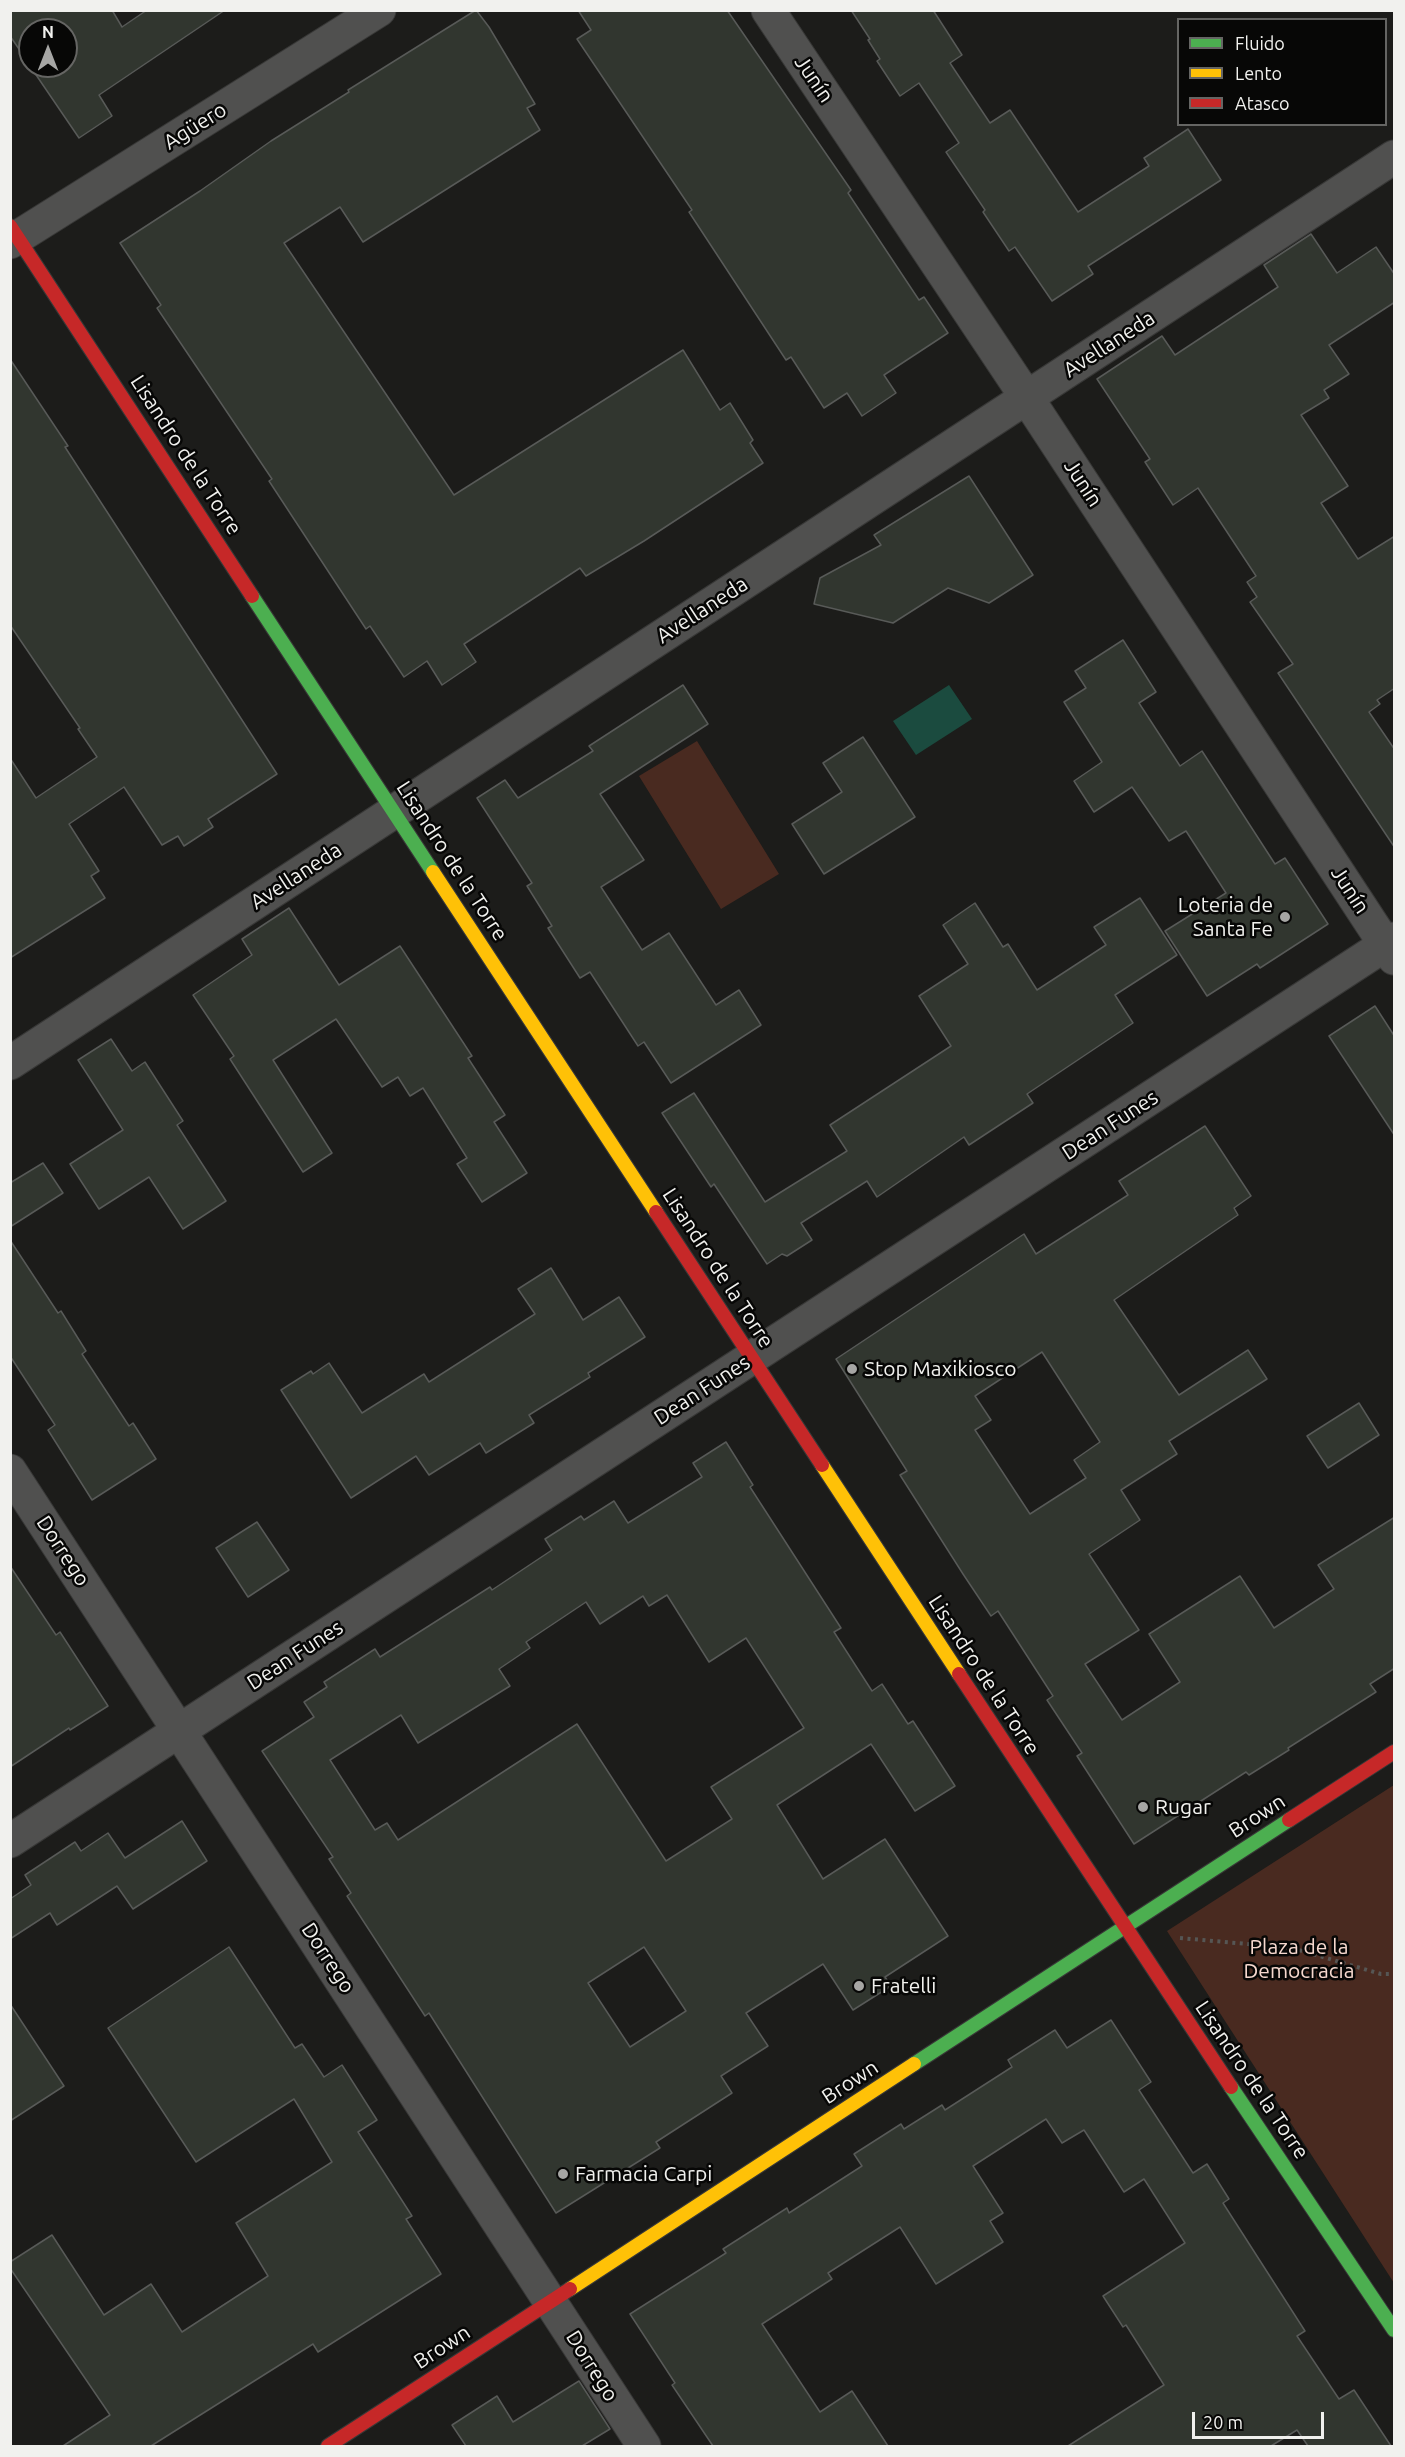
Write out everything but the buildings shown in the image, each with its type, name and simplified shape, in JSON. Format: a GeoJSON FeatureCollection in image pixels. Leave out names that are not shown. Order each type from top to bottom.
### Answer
{"type":"FeatureCollection","features":[{"type":"Feature","properties":{"kind":"main road","name":"Lisandro de la Torre"},"geometry":{"type":"LineString","coordinates":[[13,235],[1125,1928],[1395,2331]]}},
{"type":"Feature","properties":{"kind":"main road","name":"Brown"},"geometry":{"type":"LineString","coordinates":[[327,2446],[1395,1752]]}},
{"type":"Feature","properties":{"kind":"street","name":"Agüero"},"geometry":{"type":"LineString","coordinates":[[13,235],[379,10]]}},
{"type":"Feature","properties":{"kind":"street","name":"Junín"},"geometry":{"type":"LineString","coordinates":[[768,10],[1392,948]]}},
{"type":"Feature","properties":{"kind":"street","name":"Avellaneda"},"geometry":{"type":"LineString","coordinates":[[10,1063],[1395,157]]}},
{"type":"Feature","properties":{"kind":"street","name":"Dean Funes"},"geometry":{"type":"LineString","coordinates":[[10,1840],[751,1358],[1392,948]]}},
{"type":"Feature","properties":{"kind":"street","name":"Dorrego"},"geometry":{"type":"LineString","coordinates":[[10,1471],[644,2446]]}},
{"type":"Feature","properties":{"kind":"path"},"geometry":{"type":"LineString","coordinates":[[1125,1928],[1192,1940],[1292,1948],[1381,1974],[1395,1974]]}},
{"type":"Feature","properties":{"kind":"green space"},"geometry":{"type":"Polygon","coordinates":[[[697,741],[779,874],[721,909],[639,776],[697,741]]]}},
{"type":"Feature","properties":{"kind":"green space","name":"Plaza de la Democracia"},"geometry":{"type":"Polygon","coordinates":[[[1394,1785],[1394,2283],[1167,1931],[1394,1785]]]}},
{"type":"Feature","properties":{"kind":"shaded area"},"geometry":{"type":"Polygon","coordinates":[[[949,685],[972,719],[916,755],[893,721],[949,685]]]}},
{"type":"Feature","properties":{"kind":"traffic: fast"},"geometry":{"type":"LineString","coordinates":[[252,596],[433,872]]}},
{"type":"Feature","properties":{"kind":"traffic: fast"},"geometry":{"type":"LineString","coordinates":[[914,2064],[1289,1820]]}},
{"type":"Feature","properties":{"kind":"traffic: fast"},"geometry":{"type":"LineString","coordinates":[[1231,2087],[1394,2330]]}},
{"type":"Feature","properties":{"kind":"traffic: slow"},"geometry":{"type":"LineString","coordinates":[[433,872],[656,1212]]}},
{"type":"Feature","properties":{"kind":"traffic: slow"},"geometry":{"type":"LineString","coordinates":[[822,1465],[959,1674]]}},
{"type":"Feature","properties":{"kind":"traffic: slow"},"geometry":{"type":"LineString","coordinates":[[570,2289],[914,2064]]}},
{"type":"Feature","properties":{"kind":"traffic: jam"},"geometry":{"type":"LineString","coordinates":[[10,226],[252,596]]}},
{"type":"Feature","properties":{"kind":"traffic: jam"},"geometry":{"type":"LineString","coordinates":[[656,1212],[822,1465]]}},
{"type":"Feature","properties":{"kind":"traffic: jam"},"geometry":{"type":"LineString","coordinates":[[959,1674],[1231,2087]]}},
{"type":"Feature","properties":{"kind":"traffic: jam"},"geometry":{"type":"LineString","coordinates":[[1289,1820],[1394,1752]]}},
{"type":"Feature","properties":{"kind":"traffic: jam"},"geometry":{"type":"LineString","coordinates":[[328,2446],[570,2289]]}},
{"type":"Feature","properties":{"kind":"place","name":"Loteria de Santa Fe"},"geometry":{"type":"Point","coordinates":[1285,917]}},
{"type":"Feature","properties":{"kind":"place","name":"Stop Maxikiosco"},"geometry":{"type":"Point","coordinates":[852,1369]}},
{"type":"Feature","properties":{"kind":"place","name":"Rugar"},"geometry":{"type":"Point","coordinates":[1143,1807]}},
{"type":"Feature","properties":{"kind":"place","name":"Fratelli"},"geometry":{"type":"Point","coordinates":[859,1986]}},
{"type":"Feature","properties":{"kind":"place","name":"Farmacia Carpi"},"geometry":{"type":"Point","coordinates":[563,2174]}}]}
